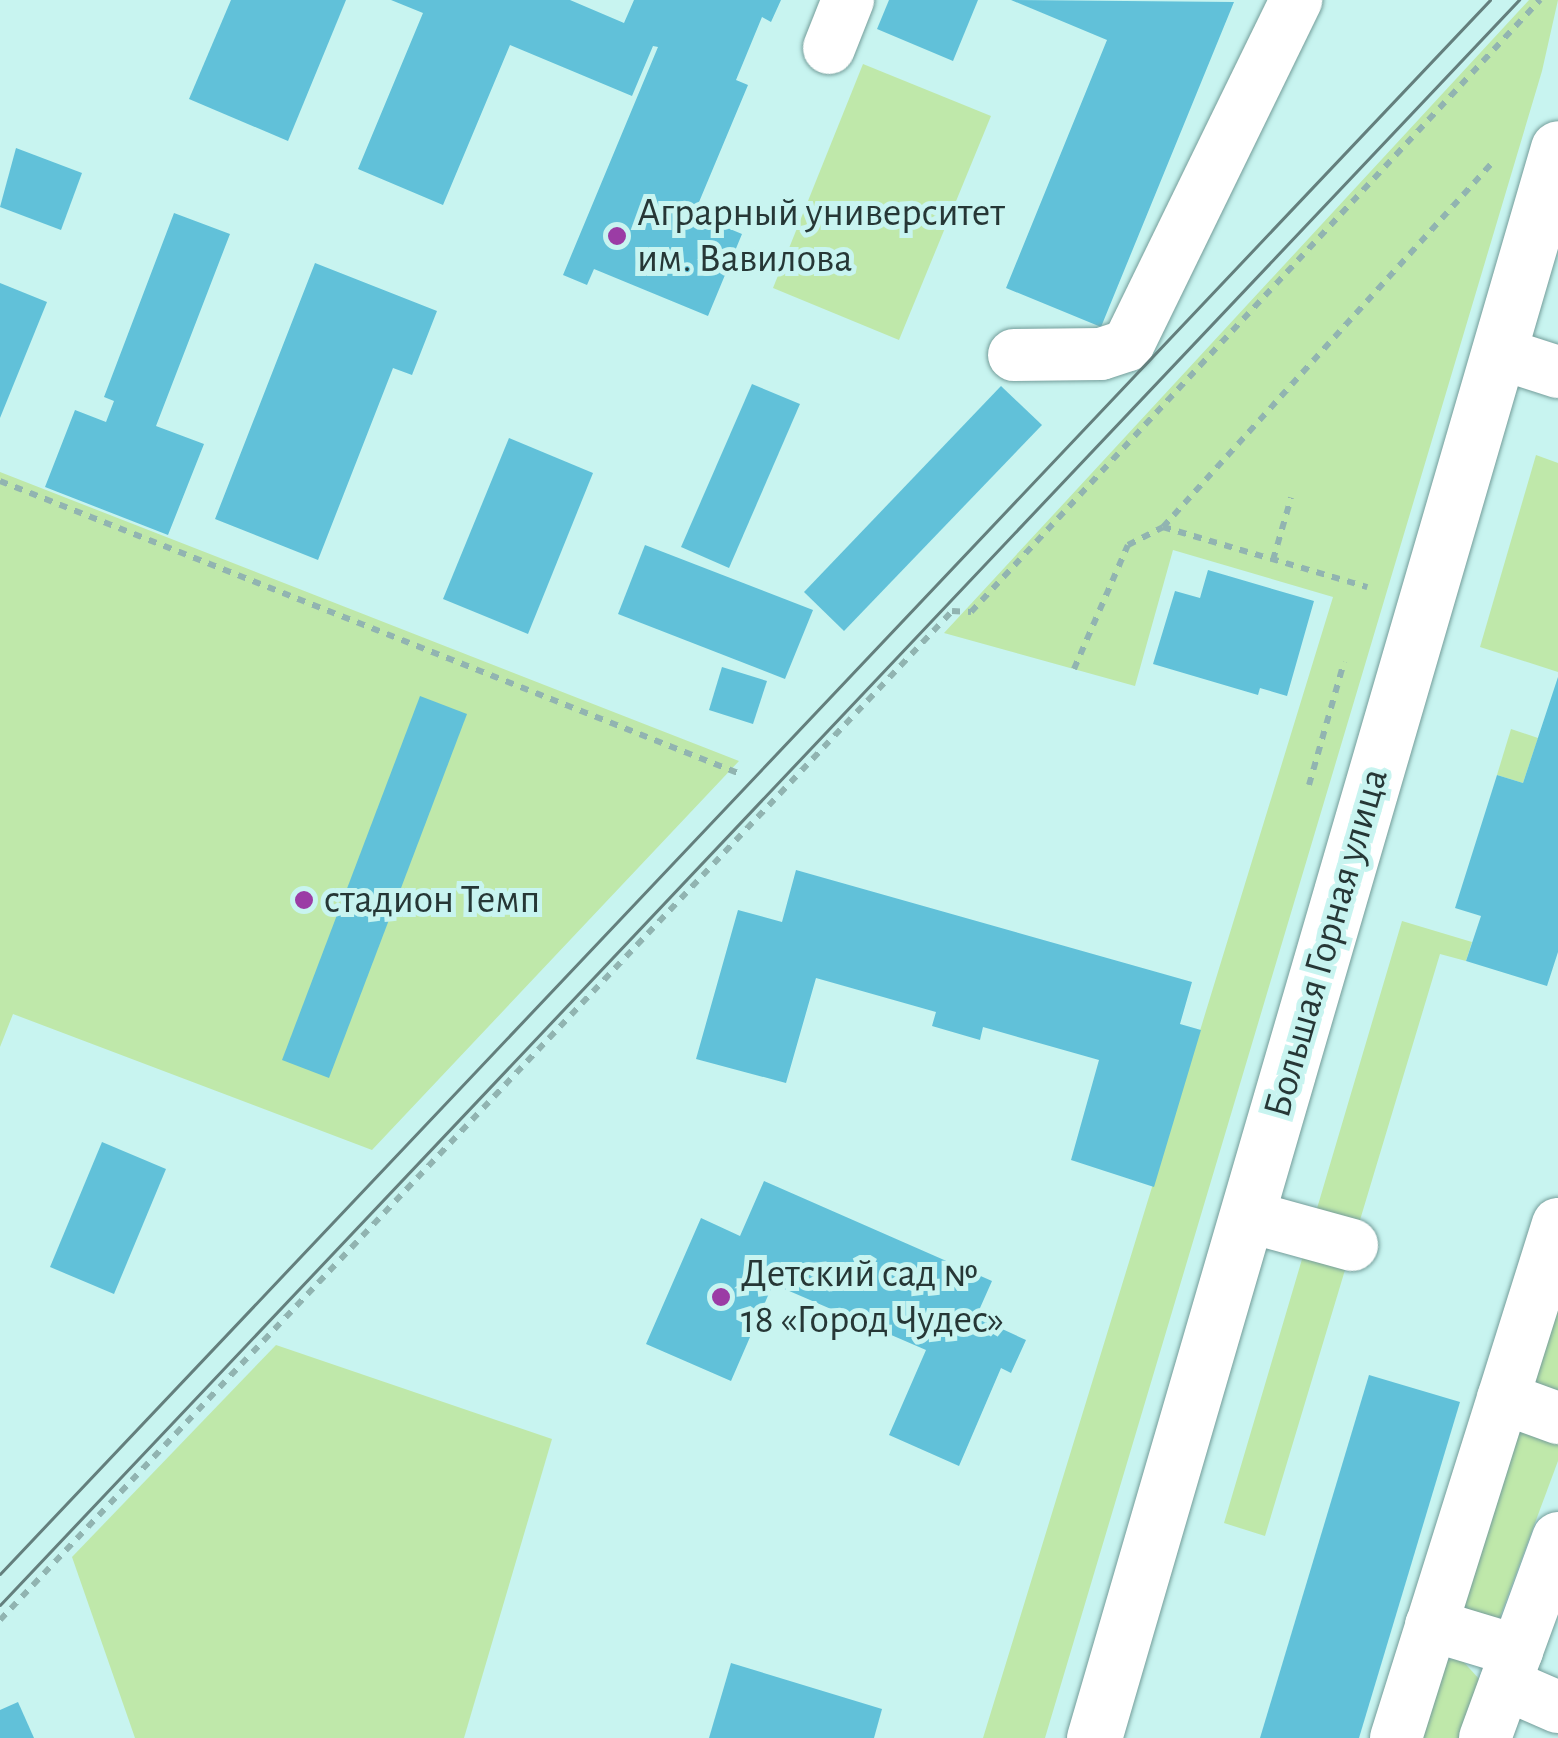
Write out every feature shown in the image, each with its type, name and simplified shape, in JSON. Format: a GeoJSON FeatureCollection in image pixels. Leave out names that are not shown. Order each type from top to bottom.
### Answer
{"type":"FeatureCollection","features":[{"type":"Feature","properties":{"kind":"main road","name":"Большая Горная улица"},"geometry":{"type":"LineString","coordinates":[[1094,1738],[1558,148]]}},
{"type":"Feature","properties":{"kind":"lane"},"geometry":{"type":"LineString","coordinates":[[829,48],[848,0]]}},
{"type":"Feature","properties":{"kind":"lane"},"geometry":{"type":"LineString","coordinates":[[1014,355],[1101,354],[1128,345],[1296,0]]}},
{"type":"Feature","properties":{"kind":"lane"},"geometry":{"type":"LineString","coordinates":[[1500,353],[1558,372]]}},
{"type":"Feature","properties":{"kind":"lane"},"geometry":{"type":"LineString","coordinates":[[1247,1216],[1352,1246]]}},
{"type":"Feature","properties":{"kind":"lane"},"geometry":{"type":"LineString","coordinates":[[1396,1738],[1558,1224]]}},
{"type":"Feature","properties":{"kind":"lane"},"geometry":{"type":"LineString","coordinates":[[1503,1398],[1558,1418]]}},
{"type":"Feature","properties":{"kind":"lane"},"geometry":{"type":"LineString","coordinates":[[1485,1738],[1558,1538]]}},
{"type":"Feature","properties":{"kind":"lane"},"geometry":{"type":"LineString","coordinates":[[1432,1625],[1511,1668],[1558,1707]]}},
{"type":"Feature","properties":{"kind":"path"},"geometry":{"type":"LineString","coordinates":[[0,1620],[952,611],[972,612],[1540,0]]}},
{"type":"Feature","properties":{"kind":"path"},"geometry":{"type":"LineString","coordinates":[[1074,669],[1128,545],[1163,527],[1493,162]]}},
{"type":"Feature","properties":{"kind":"path"},"geometry":{"type":"LineString","coordinates":[[0,482],[738,773]]}},
{"type":"Feature","properties":{"kind":"path"},"geometry":{"type":"LineString","coordinates":[[1273,560],[1291,498]]}},
{"type":"Feature","properties":{"kind":"path"},"geometry":{"type":"LineString","coordinates":[[1163,527],[1367,587]]}},
{"type":"Feature","properties":{"kind":"path"},"geometry":{"type":"LineString","coordinates":[[1308,786],[1344,662]]}},
{"type":"Feature","properties":{"kind":"green space"},"geometry":{"type":"Polygon","coordinates":[[[1529,0],[1558,0],[1542,71],[1045,1738],[983,1738],[1333,597],[1173,550],[1135,686],[944,633],[1529,0]]]}},
{"type":"Feature","properties":{"kind":"green space"},"geometry":{"type":"Polygon","coordinates":[[[863,64],[991,116],[899,340],[773,288],[863,64]]]}},
{"type":"Feature","properties":{"kind":"green space"},"geometry":{"type":"Polygon","coordinates":[[[1536,455],[1558,463],[1558,672],[1480,647],[1536,455]]]}},
{"type":"Feature","properties":{"kind":"green space","name":"стадион Темп"},"geometry":{"type":"Polygon","coordinates":[[[0,472],[739,761],[372,1150],[13,1014],[0,1047],[0,472]]]}},
{"type":"Feature","properties":{"kind":"green space"},"geometry":{"type":"Polygon","coordinates":[[[1511,729],[1538,738],[1523,783],[1497,775],[1511,729]]]}},
{"type":"Feature","properties":{"kind":"green space"},"geometry":{"type":"Polygon","coordinates":[[[1402,921],[1472,942],[1466,961],[1440,954],[1265,1536],[1224,1523],[1402,921]]]}},
{"type":"Feature","properties":{"kind":"green space"},"geometry":{"type":"Polygon","coordinates":[[[1558,1262],[1558,1409],[1521,1381],[1558,1262]]]}},
{"type":"Feature","properties":{"kind":"green space"},"geometry":{"type":"Polygon","coordinates":[[[276,1345],[552,1439],[464,1738],[135,1738],[72,1557],[276,1345]]]}},
{"type":"Feature","properties":{"kind":"green space"},"geometry":{"type":"Polygon","coordinates":[[[1513,1423],[1558,1430],[1558,1461],[1500,1617],[1490,1624],[1458,1608],[1513,1423]]]}},
{"type":"Feature","properties":{"kind":"green space"},"geometry":{"type":"Polygon","coordinates":[[[1460,1658],[1480,1680],[1459,1738],[1412,1738],[1443,1661],[1460,1658]]]}},
{"type":"Feature","properties":{"kind":"building"},"geometry":{"type":"Polygon","coordinates":[[[231,0],[346,0],[288,141],[189,99],[231,0]]]}},
{"type":"Feature","properties":{"kind":"building"},"geometry":{"type":"Polygon","coordinates":[[[391,0],[570,0],[624,23],[634,0],[781,0],[771,22],[762,17],[736,80],[748,85],[694,214],[742,234],[708,316],[594,269],[587,285],[563,275],[658,47],[653,46],[632,96],[510,45],[443,205],[358,169],[423,13],[391,0]]]}},
{"type":"Feature","properties":{"kind":"building"},"geometry":{"type":"Polygon","coordinates":[[[889,0],[978,0],[953,61],[877,29],[889,0]]]}},
{"type":"Feature","properties":{"kind":"building"},"geometry":{"type":"Polygon","coordinates":[[[1011,0],[1234,2],[1101,327],[1006,288],[1107,40],[1011,0]]]}},
{"type":"Feature","properties":{"kind":"building"},"geometry":{"type":"Polygon","coordinates":[[[16,148],[82,173],[61,230],[0,207],[16,148]]]}},
{"type":"Feature","properties":{"kind":"building"},"geometry":{"type":"Polygon","coordinates":[[[174,213],[230,234],[156,426],[204,444],[168,535],[45,487],[75,410],[106,422],[114,401],[104,397],[174,213]]]}},
{"type":"Feature","properties":{"kind":"building"},"geometry":{"type":"Polygon","coordinates":[[[315,263],[437,311],[412,375],[393,368],[318,560],[215,519],[315,263]]]}},
{"type":"Feature","properties":{"kind":"building"},"geometry":{"type":"Polygon","coordinates":[[[0,283],[47,302],[0,418],[0,283]]]}},
{"type":"Feature","properties":{"kind":"building"},"geometry":{"type":"Polygon","coordinates":[[[752,384],[800,404],[729,568],[681,547],[752,384]]]}},
{"type":"Feature","properties":{"kind":"building"},"geometry":{"type":"Polygon","coordinates":[[[1001,386],[1042,425],[844,631],[804,592],[1001,386]]]}},
{"type":"Feature","properties":{"kind":"building"},"geometry":{"type":"Polygon","coordinates":[[[509,438],[593,473],[528,634],[443,599],[509,438]]]}},
{"type":"Feature","properties":{"kind":"building"},"geometry":{"type":"Polygon","coordinates":[[[645,545],[813,610],[785,679],[618,614],[645,545]]]}},
{"type":"Feature","properties":{"kind":"building"},"geometry":{"type":"Polygon","coordinates":[[[1208,570],[1314,601],[1287,696],[1260,688],[1258,695],[1153,664],[1175,591],[1200,598],[1208,570]]]}},
{"type":"Feature","properties":{"kind":"building"},"geometry":{"type":"Polygon","coordinates":[[[722,667],[767,681],[753,724],[709,710],[722,667]]]}},
{"type":"Feature","properties":{"kind":"building"},"geometry":{"type":"Polygon","coordinates":[[[1558,677],[1558,952],[1547,986],[1466,961],[1481,916],[1455,908],[1497,775],[1523,783],[1558,677]]]}},
{"type":"Feature","properties":{"kind":"building"},"geometry":{"type":"Polygon","coordinates":[[[420,696],[467,714],[329,1078],[282,1060],[420,696]]]}},
{"type":"Feature","properties":{"kind":"building"},"geometry":{"type":"Polygon","coordinates":[[[796,870],[1192,982],[1180,1024],[1201,1030],[1154,1187],[1071,1160],[1099,1060],[983,1027],[980,1040],[932,1026],[936,1012],[816,978],[786,1083],[696,1059],[738,910],[782,922],[796,870]]]}},
{"type":"Feature","properties":{"kind":"building"},"geometry":{"type":"Polygon","coordinates":[[[102,1142],[166,1169],[114,1294],[50,1267],[102,1142]]]}},
{"type":"Feature","properties":{"kind":"building"},"geometry":{"type":"Polygon","coordinates":[[[764,1181],[992,1281],[976,1317],[1026,1340],[1011,1373],[1001,1368],[959,1466],[889,1435],[926,1350],[773,1284],[731,1381],[646,1344],[701,1218],[740,1236],[764,1181]]]}},
{"type":"Feature","properties":{"kind":"building"},"geometry":{"type":"Polygon","coordinates":[[[1369,1375],[1460,1402],[1359,1738],[1260,1738],[1369,1375]]]}},
{"type":"Feature","properties":{"kind":"building"},"geometry":{"type":"Polygon","coordinates":[[[731,1663],[882,1709],[874,1738],[709,1738],[731,1663]]]}},
{"type":"Feature","properties":{"kind":"building"},"geometry":{"type":"Polygon","coordinates":[[[18,1702],[34,1738],[0,1738],[0,1710],[18,1702]]]}},
{"type":"Feature","properties":{"kind":"tram line"},"geometry":{"type":"LineString","coordinates":[[0,1574],[1490,0]]}},
{"type":"Feature","properties":{"kind":"tram line"},"geometry":{"type":"LineString","coordinates":[[0,1605],[1519,0]]}},
{"type":"Feature","properties":{"kind":"place","name":"Аграрный университет им. Вавилова"},"geometry":{"type":"Point","coordinates":[617,236]}},
{"type":"Feature","properties":{"kind":"place","name":"стадион Темп"},"geometry":{"type":"Point","coordinates":[304,900]}},
{"type":"Feature","properties":{"kind":"place","name":"Детский сад № 18 «Город Чудес»"},"geometry":{"type":"Point","coordinates":[721,1297]}}]}
